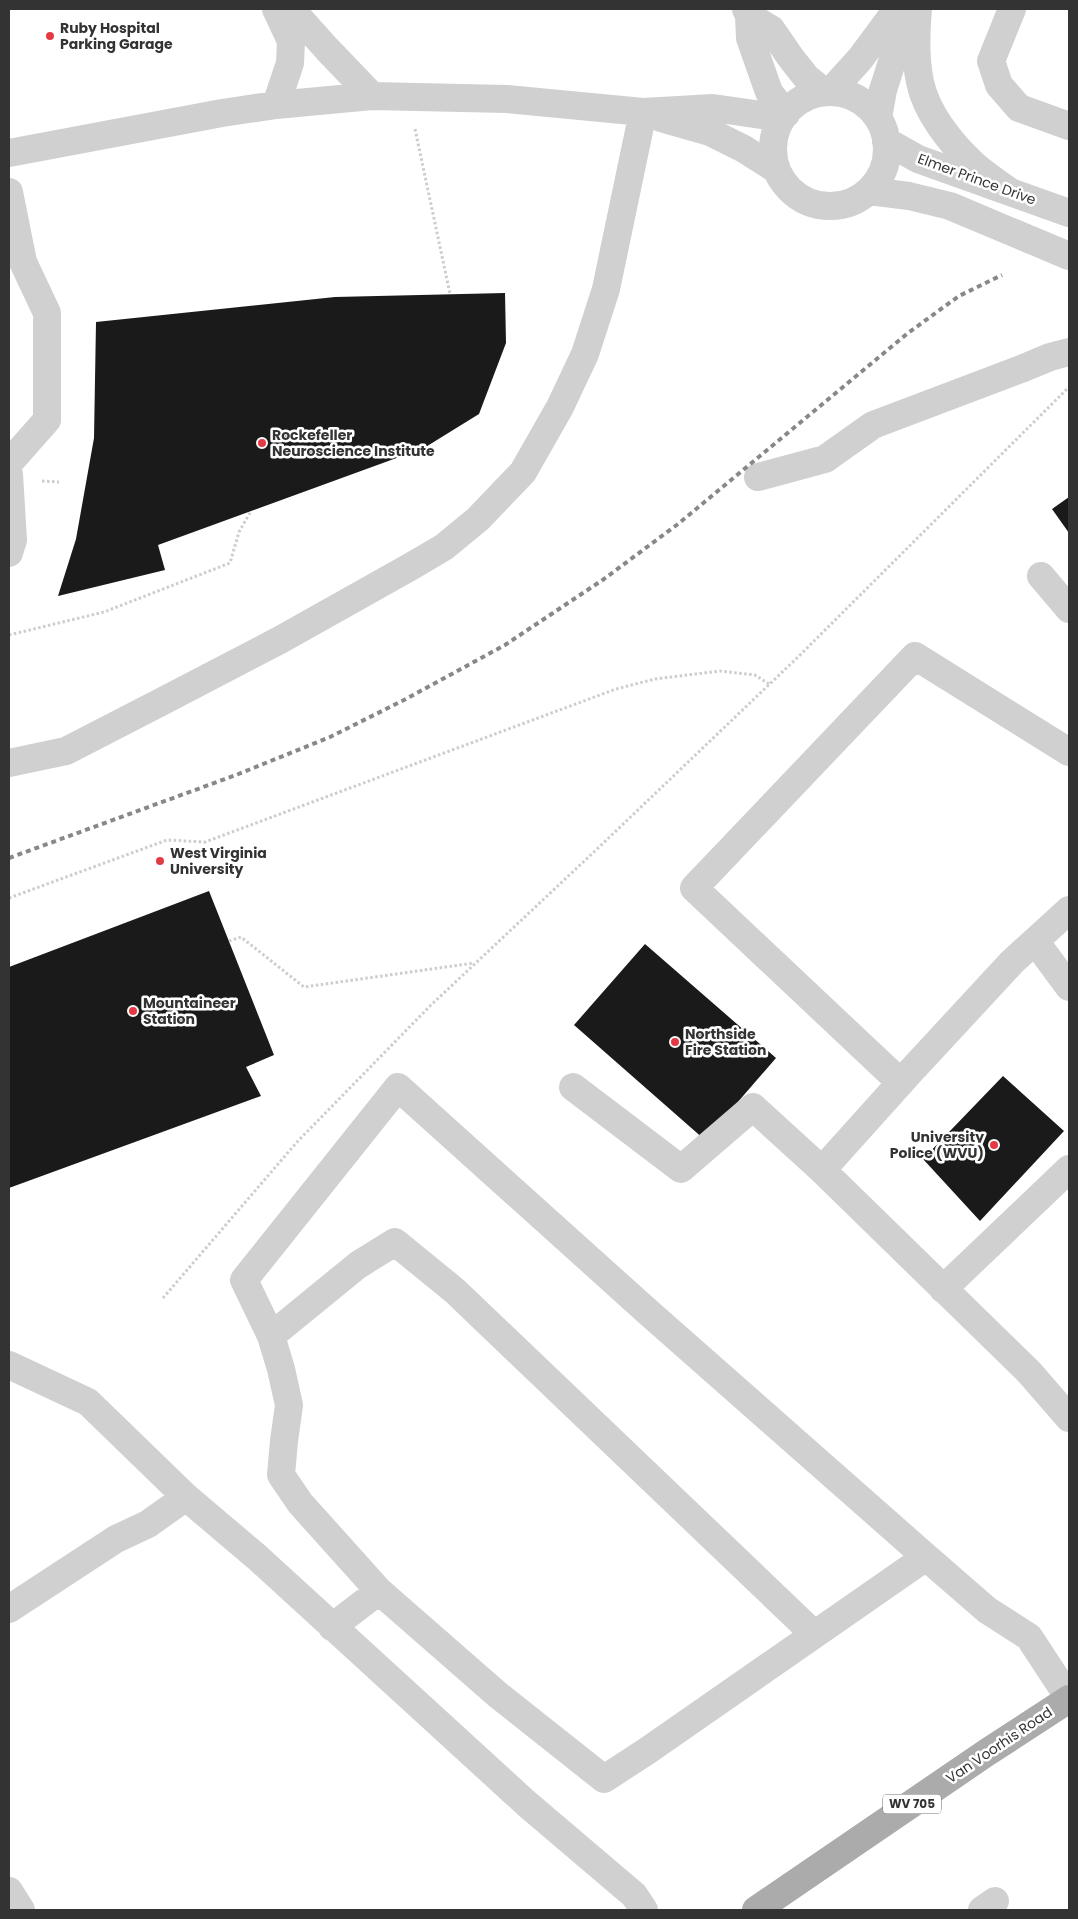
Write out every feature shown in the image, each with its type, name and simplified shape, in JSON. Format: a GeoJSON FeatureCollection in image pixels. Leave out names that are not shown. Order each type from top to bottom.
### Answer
{"type":"FeatureCollection","features":[{"type":"Feature","properties":{"kind":"main road","name":"Van Voorhis Road"},"geometry":{"type":"LineString","coordinates":[[756,1910],[1069,1698]]}},
{"type":"Feature","properties":{"kind":"street"},"geometry":{"type":"LineString","coordinates":[[276,9],[291,41],[290,63],[276,105]]}},
{"type":"Feature","properties":{"kind":"street"},"geometry":{"type":"LineString","coordinates":[[291,9],[372,96]]}},
{"type":"Feature","properties":{"kind":"street"},"geometry":{"type":"LineString","coordinates":[[827,92],[860,59],[897,9]]}},
{"type":"Feature","properties":{"kind":"street"},"geometry":{"type":"LineString","coordinates":[[882,129],[866,104],[849,95],[827,92],[811,95],[794,104],[784,116],[774,135],[773,154],[777,170],[788,188],[803,200],[821,206],[840,206],[858,200],[873,188],[883,173],[887,154],[882,129],[883,90],[909,9]]}},
{"type":"Feature","properties":{"kind":"street"},"geometry":{"type":"LineString","coordinates":[[918,9],[916,34],[920,82],[930,108],[948,135],[972,164],[1009,191]]}},
{"type":"Feature","properties":{"kind":"street"},"geometry":{"type":"LineString","coordinates":[[1012,9],[991,61],[999,85],[1019,108],[1069,126]]}},
{"type":"Feature","properties":{"kind":"street"},"geometry":{"type":"LineString","coordinates":[[747,12],[771,28],[796,64],[827,92]]}},
{"type":"Feature","properties":{"kind":"street"},"geometry":{"type":"LineString","coordinates":[[747,12],[750,38],[769,92],[784,116]]}},
{"type":"Feature","properties":{"kind":"street"},"geometry":{"type":"LineString","coordinates":[[9,153],[222,113],[276,105],[372,96],[507,99],[642,112],[713,108],[784,116]]}},
{"type":"Feature","properties":{"kind":"street"},"geometry":{"type":"LineString","coordinates":[[642,112],[710,132],[744,149],[777,170]]}},
{"type":"Feature","properties":{"kind":"street"},"geometry":{"type":"LineString","coordinates":[[9,763],[66,751],[136,715],[280,640],[410,567],[444,547],[478,519],[523,472],[560,407],[585,354],[606,289],[642,112]]}},
{"type":"Feature","properties":{"kind":"street","name":"Elmer Prince Drive"},"geometry":{"type":"LineString","coordinates":[[882,129],[918,159],[1069,214]]}},
{"type":"Feature","properties":{"kind":"street"},"geometry":{"type":"LineString","coordinates":[[868,191],[909,196],[950,206],[1069,256]]}},
{"type":"Feature","properties":{"kind":"street"},"geometry":{"type":"LineString","coordinates":[[9,192],[16,272],[47,313],[47,420],[9,463]]}},
{"type":"Feature","properties":{"kind":"street"},"geometry":{"type":"LineString","coordinates":[[758,477],[825,459],[873,425],[1050,357],[1069,352]]}},
{"type":"Feature","properties":{"kind":"street"},"geometry":{"type":"LineString","coordinates":[[9,474],[13,540],[9,553]]}},
{"type":"Feature","properties":{"kind":"street"},"geometry":{"type":"LineString","coordinates":[[1041,576],[1069,610]]}},
{"type":"Feature","properties":{"kind":"street"},"geometry":{"type":"LineString","coordinates":[[900,1082],[694,888],[916,656],[1069,752]]}},
{"type":"Feature","properties":{"kind":"street"},"geometry":{"type":"LineString","coordinates":[[822,1170],[900,1082],[1012,962],[1069,910]]}},
{"type":"Feature","properties":{"kind":"street"},"geometry":{"type":"LineString","coordinates":[[1035,941],[1069,987]]}},
{"type":"Feature","properties":{"kind":"street"},"geometry":{"type":"LineString","coordinates":[[926,1557],[604,1779],[498,1695],[379,1591],[300,1504],[281,1475],[289,1405],[281,1369],[271,1336],[244,1280],[398,1087],[655,1318],[926,1557],[987,1610],[1028,1638],[1069,1698]]}},
{"type":"Feature","properties":{"kind":"street"},"geometry":{"type":"LineString","coordinates":[[573,1087],[681,1169],[753,1107],[822,1170],[1029,1372],[1069,1418]]}},
{"type":"Feature","properties":{"kind":"street"},"geometry":{"type":"LineString","coordinates":[[943,1289],[1069,1169]]}},
{"type":"Feature","properties":{"kind":"street"},"geometry":{"type":"LineString","coordinates":[[271,1336],[358,1265],[395,1242],[455,1291],[814,1634]]}},
{"type":"Feature","properties":{"kind":"street"},"geometry":{"type":"LineString","coordinates":[[9,1365],[88,1402],[186,1497],[258,1558],[527,1804],[634,1895],[644,1910]]}},
{"type":"Feature","properties":{"kind":"street"},"geometry":{"type":"LineString","coordinates":[[9,1609],[116,1539],[148,1524],[186,1497]]}},
{"type":"Feature","properties":{"kind":"street"},"geometry":{"type":"LineString","coordinates":[[332,1627],[379,1591]]}},
{"type":"Feature","properties":{"kind":"street"},"geometry":{"type":"LineString","coordinates":[[9,1891],[21,1910]]}},
{"type":"Feature","properties":{"kind":"path"},"geometry":{"type":"LineString","coordinates":[[414,120],[450,294]]}},
{"type":"Feature","properties":{"kind":"path"},"geometry":{"type":"LineString","coordinates":[[163,1298],[297,1142],[474,963],[596,850],[883,574],[1069,387]]}},
{"type":"Feature","properties":{"kind":"path"},"geometry":{"type":"LineString","coordinates":[[9,635],[104,612],[230,563],[239,532],[251,510]]}},
{"type":"Feature","properties":{"kind":"path"},"geometry":{"type":"LineString","coordinates":[[9,898],[167,840],[205,842],[616,689],[655,679],[720,671],[755,675],[769,684]]}},
{"type":"Feature","properties":{"kind":"path"},"geometry":{"type":"LineString","coordinates":[[229,941],[241,937],[304,987],[474,963]]}},
{"type":"Feature","properties":{"kind":"building","name":"Rockefeller Neuroscience Institute"},"geometry":{"type":"Polygon","coordinates":[[[505,293],[506,343],[479,414],[424,448],[158,545],[165,570],[58,596],[76,539],[94,438],[96,322],[335,297],[505,293]]]}},
{"type":"Feature","properties":{"kind":"building"},"geometry":{"type":"Polygon","coordinates":[[[1069,497],[1069,533],[1052,509],[1069,497]]]}},
{"type":"Feature","properties":{"kind":"building","name":"Mountaineer Station"},"geometry":{"type":"Polygon","coordinates":[[[209,891],[274,1055],[246,1067],[261,1096],[9,1188],[9,967],[209,891]]]}},
{"type":"Feature","properties":{"kind":"building","name":"Northside Fire Station"},"geometry":{"type":"Polygon","coordinates":[[[645,944],[776,1058],[705,1140],[574,1025],[645,944]]]}},
{"type":"Feature","properties":{"kind":"building","name":"University Police (WVU)"},"geometry":{"type":"Polygon","coordinates":[[[1003,1076],[1064,1131],[980,1221],[923,1159],[1003,1076]]]}},
{"type":"Feature","properties":{"kind":"railway"},"geometry":{"type":"LineString","coordinates":[[9,858],[236,775],[330,737],[404,700],[505,645],[604,579],[678,524],[908,333],[959,296],[1002,275]]}},
{"type":"Feature","properties":{"kind":"place","name":"Ruby Hospital Parking Garage"},"geometry":{"type":"Point","coordinates":[50,36]}},
{"type":"Feature","properties":{"kind":"place","name":"Rockefeller Neuroscience Institute"},"geometry":{"type":"Point","coordinates":[262,443]}},
{"type":"Feature","properties":{"kind":"place","name":"West Virginia University"},"geometry":{"type":"Point","coordinates":[160,861]}},
{"type":"Feature","properties":{"kind":"place","name":"Mountaineer Station"},"geometry":{"type":"Point","coordinates":[133,1011]}},
{"type":"Feature","properties":{"kind":"place","name":"Northside Fire Station"},"geometry":{"type":"Point","coordinates":[675,1042]}},
{"type":"Feature","properties":{"kind":"place","name":"University Police (WVU)"},"geometry":{"type":"Point","coordinates":[994,1145]}}]}
